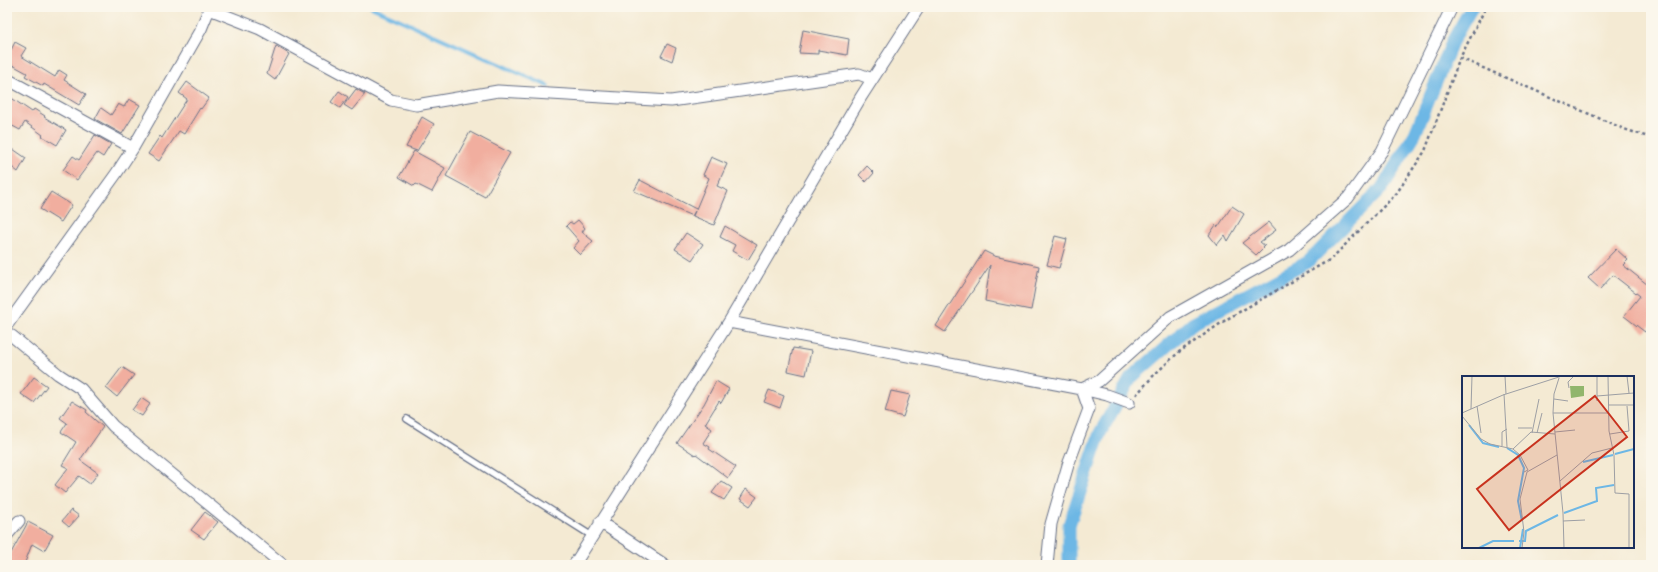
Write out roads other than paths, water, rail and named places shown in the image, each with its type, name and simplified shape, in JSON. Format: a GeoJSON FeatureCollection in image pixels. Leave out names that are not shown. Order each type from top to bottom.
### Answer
{"type":"FeatureCollection","features":[{"type":"Feature","properties":{"kind":"street"},"geometry":{"type":"LineString","coordinates":[[574,565],[600,522],[729,322],[872,79],[919,7]]}},
{"type":"Feature","properties":{"kind":"street"},"geometry":{"type":"LineString","coordinates":[[1082,389],[1099,381],[1170,317],[1289,250],[1348,198],[1382,151],[1452,7]]}},
{"type":"Feature","properties":{"kind":"street"},"geometry":{"type":"LineString","coordinates":[[7,325],[116,174],[133,148],[201,29],[209,8],[260,29],[391,100],[416,105],[498,91],[671,101],[859,74],[872,79]]}},
{"type":"Feature","properties":{"kind":"street"},"geometry":{"type":"LineString","coordinates":[[7,79],[133,148]]}},
{"type":"Feature","properties":{"kind":"street"},"geometry":{"type":"LineString","coordinates":[[729,322],[1082,389],[1129,403]]}},
{"type":"Feature","properties":{"kind":"street"},"geometry":{"type":"LineString","coordinates":[[7,335],[12,336],[58,374],[81,389],[113,426],[284,565]]}},
{"type":"Feature","properties":{"kind":"street"},"geometry":{"type":"LineString","coordinates":[[1047,565],[1052,524],[1068,466],[1089,409],[1082,389]]}},
{"type":"Feature","properties":{"kind":"street"},"geometry":{"type":"LineString","coordinates":[[7,535],[19,521]]}},
{"type":"Feature","properties":{"kind":"street"},"geometry":{"type":"LineString","coordinates":[[600,522],[665,565]]}},
{"type":"Feature","properties":{"kind":"lane"},"geometry":{"type":"LineString","coordinates":[[407,419],[592,536]]}},
{"type":"Feature","properties":{"kind":"waterway"},"geometry":{"type":"LineString","coordinates":[[371,7],[548,86]]}},
{"type":"Feature","properties":{"kind":"waterway"},"geometry":{"type":"LineString","coordinates":[[1069,565],[1069,525],[1100,433],[1131,378],[1192,324],[1308,262],[1382,188],[1415,134],[1453,40],[1472,7]]}}]}
